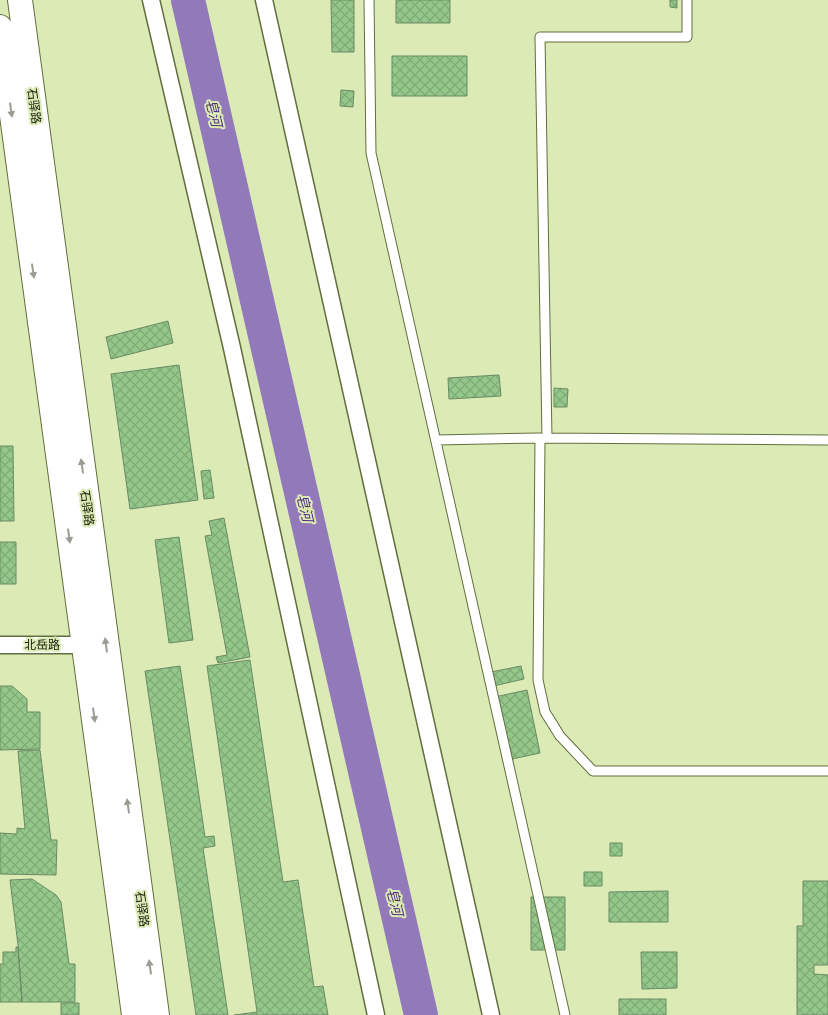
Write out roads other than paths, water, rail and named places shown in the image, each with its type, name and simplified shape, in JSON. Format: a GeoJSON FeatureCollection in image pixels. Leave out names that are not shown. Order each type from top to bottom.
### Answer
{"type":"FeatureCollection","features":[{"type":"Feature","properties":{"kind":"street","name":"石驿路"},"geometry":{"type":"LineString","coordinates":[[20,0],[157,1015]]}},
{"type":"Feature","properties":{"kind":"street"},"geometry":{"type":"LineString","coordinates":[[151,0],[160,32],[232,348],[376,1015]]}},
{"type":"Feature","properties":{"kind":"street"},"geometry":{"type":"LineString","coordinates":[[264,0],[492,1015]]}},
{"type":"Feature","properties":{"kind":"street","name":"石驿路"},"geometry":{"type":"LineString","coordinates":[[0,27],[134,1015]]}},
{"type":"Feature","properties":{"kind":"street","name":"北岳路"},"geometry":{"type":"LineString","coordinates":[[0,645],[84,645]]}},
{"type":"Feature","properties":{"kind":"lane"},"geometry":{"type":"LineString","coordinates":[[369,0],[371,153],[565,1015]]}},
{"type":"Feature","properties":{"kind":"lane"},"geometry":{"type":"LineString","coordinates":[[687,0],[687,37],[540,37],[543,438],[538,680],[544,712],[560,736],[593,771],[828,771]]}},
{"type":"Feature","properties":{"kind":"lane"},"geometry":{"type":"LineString","coordinates":[[436,440],[543,438],[828,440]]}},
{"type":"Feature","properties":{"kind":"waterway","name":"皂河"},"geometry":{"type":"LineString","coordinates":[[188,0],[421,1015]]}}]}
